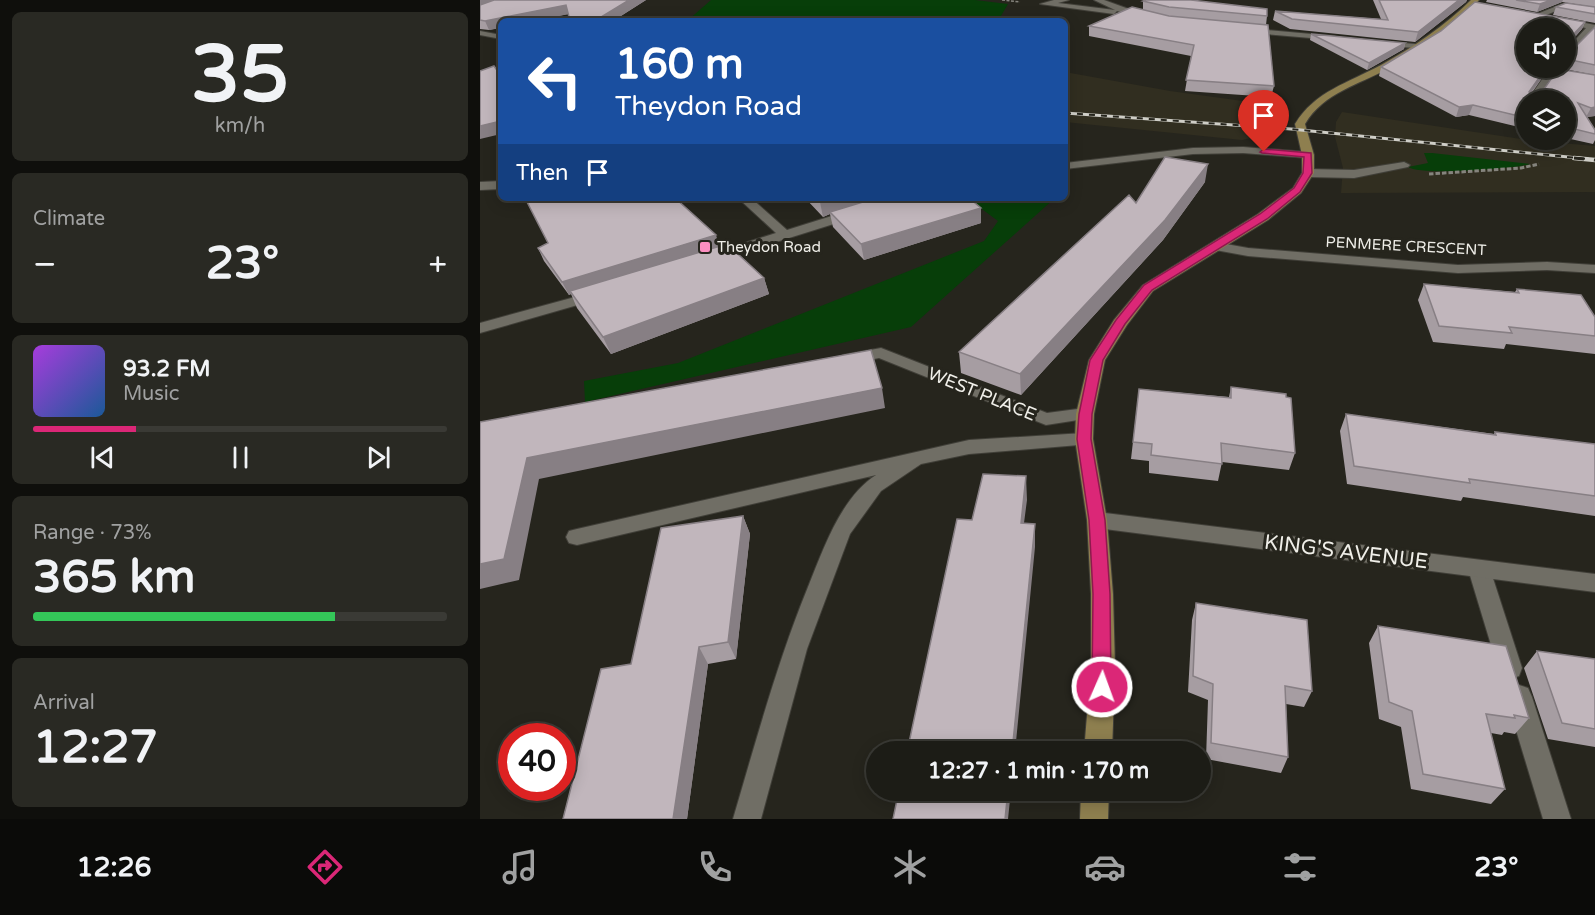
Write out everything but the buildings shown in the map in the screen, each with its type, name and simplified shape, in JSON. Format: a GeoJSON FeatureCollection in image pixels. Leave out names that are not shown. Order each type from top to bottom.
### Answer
{"type":"FeatureCollection","features":[{"type":"Feature","properties":{"kind":"street"},"geometry":{"type":"LineString","coordinates":[[1065,0],[1044,4],[1128,13],[1157,19]]}},
{"type":"Feature","properties":{"kind":"street"},"geometry":{"type":"LineString","coordinates":[[1098,0],[1128,13]]}},
{"type":"Feature","properties":{"kind":"street"},"geometry":{"type":"LineString","coordinates":[[1099,741],[1103,666],[1097,520],[1084,439],[1085,414],[1097,360],[1120,323],[1148,288],[1286,200],[1297,190],[1306,155],[1300,124],[1310,108],[1325,96],[1385,66],[1453,21],[1475,3]]}},
{"type":"Feature","properties":{"kind":"street"},"geometry":{"type":"LineString","coordinates":[[1593,27],[1532,15],[1562,6],[1595,11]]}},
{"type":"Feature","properties":{"kind":"street"},"geometry":{"type":"LineString","coordinates":[[1576,45],[1593,27]]}},
{"type":"Feature","properties":{"kind":"street"},"geometry":{"type":"LineString","coordinates":[[1233,28],[1345,39]]}},
{"type":"Feature","properties":{"kind":"street"},"geometry":{"type":"LineString","coordinates":[[480,33],[498,36]]}},
{"type":"Feature","properties":{"kind":"street"},"geometry":{"type":"LineString","coordinates":[[1368,42],[1415,46]]}},
{"type":"Feature","properties":{"kind":"street"},"geometry":{"type":"LineString","coordinates":[[1576,76],[1595,81]]}},
{"type":"Feature","properties":{"kind":"street"},"geometry":{"type":"LineString","coordinates":[[1068,166],[1193,151],[1243,150],[1306,155],[1354,174],[1404,165]]}},
{"type":"Feature","properties":{"kind":"street"},"geometry":{"type":"LineString","coordinates":[[480,186],[498,185]]}},
{"type":"Feature","properties":{"kind":"street"},"geometry":{"type":"LineString","coordinates":[[747,201],[784,234]]}},
{"type":"Feature","properties":{"kind":"street"},"geometry":{"type":"LineString","coordinates":[[695,263],[871,208]]}},
{"type":"Feature","properties":{"kind":"street","name":"PENMERE CRESCENT"},"geometry":{"type":"LineString","coordinates":[[1215,246],[1248,252],[1458,268],[1546,266],[1595,269]]}},
{"type":"Feature","properties":{"kind":"street"},"geometry":{"type":"LineString","coordinates":[[480,328],[606,292]]}},
{"type":"Feature","properties":{"kind":"street","name":"WEST PLACE"},"geometry":{"type":"LineString","coordinates":[[834,362],[881,353],[1046,419],[1085,414]]}},
{"type":"Feature","properties":{"kind":"street"},"geometry":{"type":"LineString","coordinates":[[577,537],[969,447],[1084,439]]}},
{"type":"Feature","properties":{"kind":"street"},"geometry":{"type":"LineString","coordinates":[[747,819],[795,649],[841,531],[874,486],[915,459]]}},
{"type":"Feature","properties":{"kind":"street","name":"KING'S AVENUE"},"geometry":{"type":"LineString","coordinates":[[1097,520],[1595,583]]}},
{"type":"Feature","properties":{"kind":"street"},"geometry":{"type":"LineString","coordinates":[[1479,569],[1557,819]]}},
{"type":"Feature","properties":{"kind":"street"},"geometry":{"type":"LineString","coordinates":[[1094,819],[1095,801]]}},
{"type":"Feature","properties":{"kind":"shaded area"},"geometry":{"type":"Polygon","coordinates":[[[1068,73],[1170,91],[1286,107],[1270,134],[1242,140],[1068,122],[1068,73]]]}},
{"type":"Feature","properties":{"kind":"shaded area"},"geometry":{"type":"Polygon","coordinates":[[[1342,112],[1516,138],[1516,150],[1576,150],[1576,144],[1595,146],[1595,192],[1341,193],[1343,168],[1335,137],[1336,122],[1342,112]]]}},
{"type":"Feature","properties":{"kind":"green space"},"geometry":{"type":"Polygon","coordinates":[[[711,0],[975,0],[1008,4],[1000,18],[690,18],[711,0]]]}},
{"type":"Feature","properties":{"kind":"green space"},"geometry":{"type":"Polygon","coordinates":[[[1424,153],[1530,164],[1487,170],[1448,171],[1416,170],[1408,167],[1428,163],[1424,153]]]}},
{"type":"Feature","properties":{"kind":"green space"},"geometry":{"type":"Polygon","coordinates":[[[971,201],[1052,201],[911,327],[585,402],[584,381],[678,363],[984,241],[998,221],[971,201]]]}},
{"type":"Feature","properties":{"kind":"railway"},"geometry":{"type":"LineString","coordinates":[[1068,113],[1291,129],[1588,159]]}},
{"type":"Feature","properties":{"kind":"railway"},"geometry":{"type":"LineString","coordinates":[[1574,158],[1595,160]]}},
{"type":"Feature","properties":{"kind":"place","name":"Theydon Road"},"geometry":{"type":"Point","coordinates":[705,247]}},
{"type":"Feature","properties":{"kind":"route"},"geometry":{"type":"LineString","coordinates":[[1102,687],[1102,594],[1097,520],[1084,439],[1085,414],[1097,360],[1120,323],[1148,288],[1263,216],[1297,190],[1308,173],[1308,155],[1264,152]]}}]}
